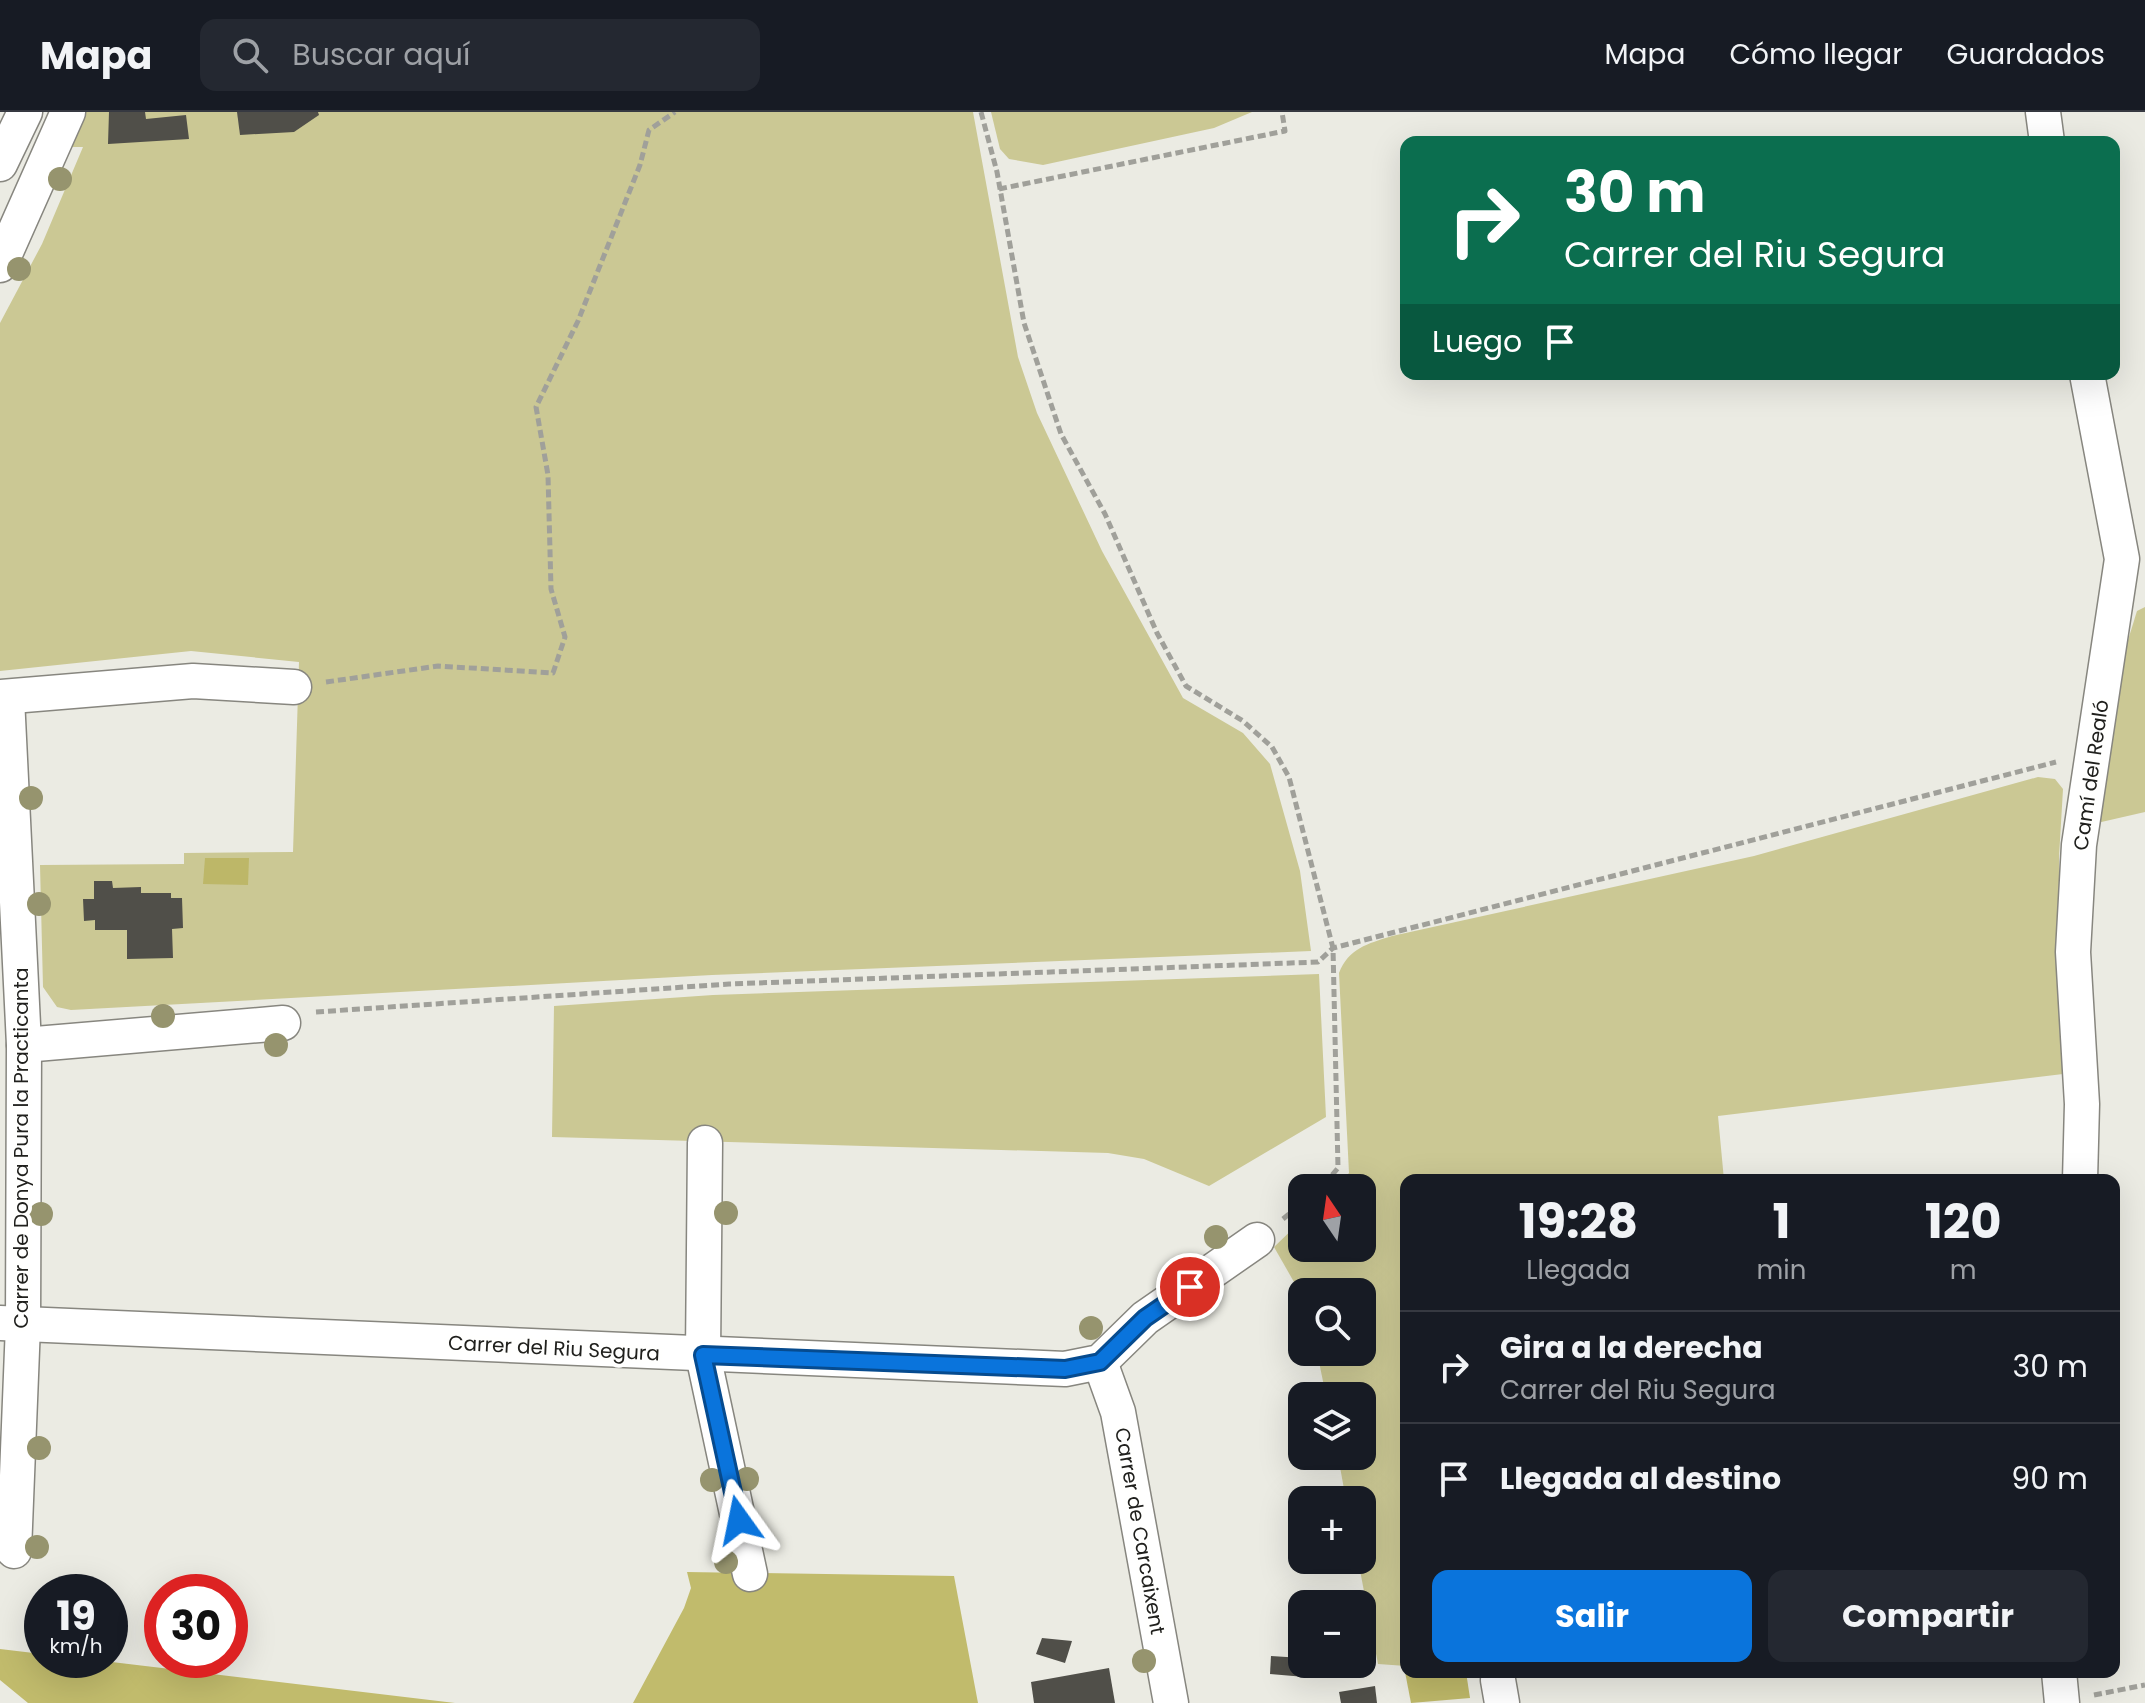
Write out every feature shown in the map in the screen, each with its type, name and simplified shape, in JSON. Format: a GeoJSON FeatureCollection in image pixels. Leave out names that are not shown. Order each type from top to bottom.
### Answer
{"type":"FeatureCollection","features":[{"type":"Feature","properties":{"kind":"street"},"geometry":{"type":"LineString","coordinates":[[0,164],[25,112]]}},
{"type":"Feature","properties":{"kind":"street"},"geometry":{"type":"LineString","coordinates":[[0,265],[68,112]]}},
{"type":"Feature","properties":{"kind":"street"},"geometry":{"type":"LineString","coordinates":[[2043,112],[2046,136]]}},
{"type":"Feature","properties":{"kind":"street","name":"Camí del Realó"},"geometry":{"type":"LineString","coordinates":[[2080,1174],[2082,1104],[2073,952],[2079,845],[2122,559],[2088,380]]}},
{"type":"Feature","properties":{"kind":"street"},"geometry":{"type":"LineString","coordinates":[[3,697],[193,681],[294,687]]}},
{"type":"Feature","properties":{"kind":"street","name":"Carrer de Donya Pura la Practicanta"},"geometry":{"type":"LineString","coordinates":[[3,697],[24,1045],[12,1324],[14,1551]]}},
{"type":"Feature","properties":{"kind":"street"},"geometry":{"type":"LineString","coordinates":[[24,1045],[283,1023]]}},
{"type":"Feature","properties":{"kind":"street"},"geometry":{"type":"LineString","coordinates":[[705,1143],[703,1355],[750,1574]]}},
{"type":"Feature","properties":{"kind":"street"},"geometry":{"type":"LineString","coordinates":[[1100,1362],[1145,1318],[1257,1240]]}},
{"type":"Feature","properties":{"kind":"street","name":"Carrer del Riu Segura"},"geometry":{"type":"LineString","coordinates":[[12,1324],[1065,1369],[1100,1362]]}},
{"type":"Feature","properties":{"kind":"street","name":"Carrer de Carcaixent"},"geometry":{"type":"LineString","coordinates":[[1100,1362],[1118,1412],[1171,1703]]}},
{"type":"Feature","properties":{"kind":"path"},"geometry":{"type":"LineString","coordinates":[[294,687],[438,666],[553,673],[565,637],[551,589],[553,531],[548,475],[536,407],[578,321],[640,165],[649,130],[675,112]]}},
{"type":"Feature","properties":{"kind":"path"},"geometry":{"type":"LineString","coordinates":[[981,112],[1024,323],[1061,434],[1105,514],[1157,633],[1186,686],[1243,721],[1272,747],[1289,777],[1333,948],[1338,1168],[1333,1174]]}},
{"type":"Feature","properties":{"kind":"path"},"geometry":{"type":"LineString","coordinates":[[999,189],[1285,131],[1282,112]]}},
{"type":"Feature","properties":{"kind":"path"},"geometry":{"type":"LineString","coordinates":[[283,1023],[293,1014],[542,995],[1318,962],[1333,948],[2057,762],[2091,772]]}},
{"type":"Feature","properties":{"kind":"path"},"geometry":{"type":"LineString","coordinates":[[2061,1692],[2145,1685]]}},
{"type":"Feature","properties":{"kind":"shaded area"},"geometry":{"type":"Polygon","coordinates":[[[82,112],[973,112],[1018,357],[1037,413],[1102,551],[1183,698],[1243,733],[1270,764],[1300,871],[1311,951],[712,975],[71,1010],[57,1007],[43,987],[40,865],[184,864],[184,853],[293,852],[299,662],[191,651],[0,671],[0,323],[42,244],[83,147],[69,147],[82,112]]]}},
{"type":"Feature","properties":{"kind":"shaded area"},"geometry":{"type":"Polygon","coordinates":[[[991,112],[1252,112],[1214,128],[1043,165],[1009,159],[1000,149],[991,112]]]}},
{"type":"Feature","properties":{"kind":"shaded area"},"geometry":{"type":"Polygon","coordinates":[[[2145,607],[2145,812],[2097,823],[2116,679],[2137,611],[2145,607]]]}},
{"type":"Feature","properties":{"kind":"shaded area"},"geometry":{"type":"Polygon","coordinates":[[[2038,777],[2055,779],[2063,789],[2059,857],[2063,1074],[1718,1116],[1723,1174],[1400,1174],[1400,1666],[1378,1664],[1376,1590],[1364,1590],[1361,1574],[1376,1574],[1376,1486],[1343,1486],[1341,1470],[1376,1470],[1376,1382],[1323,1382],[1320,1366],[1376,1366],[1376,1278],[1292,1278],[1274,1247],[1288,1234],[1288,1262],[1376,1262],[1376,1174],[1348,1174],[1339,973],[1354,952],[1392,936],[1754,856],[2038,777]]]}},
{"type":"Feature","properties":{"kind":"shaded area"},"geometry":{"type":"Polygon","coordinates":[[[205,858],[249,858],[248,885],[203,884],[205,858]]]}},
{"type":"Feature","properties":{"kind":"shaded area"},"geometry":{"type":"Polygon","coordinates":[[[1319,974],[1326,1117],[1209,1186],[1144,1159],[1108,1153],[552,1137],[554,1006],[713,995],[1319,974]]]}},
{"type":"Feature","properties":{"kind":"shaded area"},"geometry":{"type":"Polygon","coordinates":[[[687,1572],[954,1576],[978,1703],[633,1703],[684,1608],[691,1588],[687,1572]]]}},
{"type":"Feature","properties":{"kind":"shaded area"},"geometry":{"type":"Polygon","coordinates":[[[0,1649],[24,1652],[24,1678],[128,1678],[128,1664],[144,1666],[144,1678],[246,1678],[455,1703],[28,1703],[0,1680],[0,1649]]]}},
{"type":"Feature","properties":{"kind":"shaded area"},"geometry":{"type":"Polygon","coordinates":[[[1406,1678],[1467,1678],[1470,1698],[1411,1703],[1406,1678]]]}},
{"type":"Feature","properties":{"kind":"building"},"geometry":{"type":"Polygon","coordinates":[[[109,112],[145,112],[146,119],[186,115],[189,139],[108,144],[109,112]]]}},
{"type":"Feature","properties":{"kind":"building"},"geometry":{"type":"Polygon","coordinates":[[[237,112],[318,112],[319,115],[294,132],[240,135],[237,112]]]}},
{"type":"Feature","properties":{"kind":"building"},"geometry":{"type":"Polygon","coordinates":[[[94,881],[112,881],[113,888],[141,887],[141,893],[171,893],[171,898],[182,898],[183,928],[172,929],[173,958],[127,959],[127,930],[95,930],[95,920],[84,921],[83,899],[94,899],[94,881]]]}},
{"type":"Feature","properties":{"kind":"building"},"geometry":{"type":"Polygon","coordinates":[[[1042,1638],[1072,1641],[1065,1663],[1036,1654],[1042,1638]]]}},
{"type":"Feature","properties":{"kind":"building"},"geometry":{"type":"Polygon","coordinates":[[[1271,1656],[1288,1657],[1288,1676],[1270,1674],[1271,1656]]]}},
{"type":"Feature","properties":{"kind":"building"},"geometry":{"type":"Polygon","coordinates":[[[1109,1668],[1115,1703],[1034,1703],[1031,1682],[1109,1668]]]}},
{"type":"Feature","properties":{"kind":"building"},"geometry":{"type":"Polygon","coordinates":[[[1375,1686],[1377,1703],[1341,1703],[1339,1692],[1375,1686]]]}},
{"type":"Feature","properties":{"kind":"route"},"geometry":{"type":"LineString","coordinates":[[739,1520],[703,1355],[1065,1369],[1100,1362],[1145,1318],[1190,1287]]}}]}
